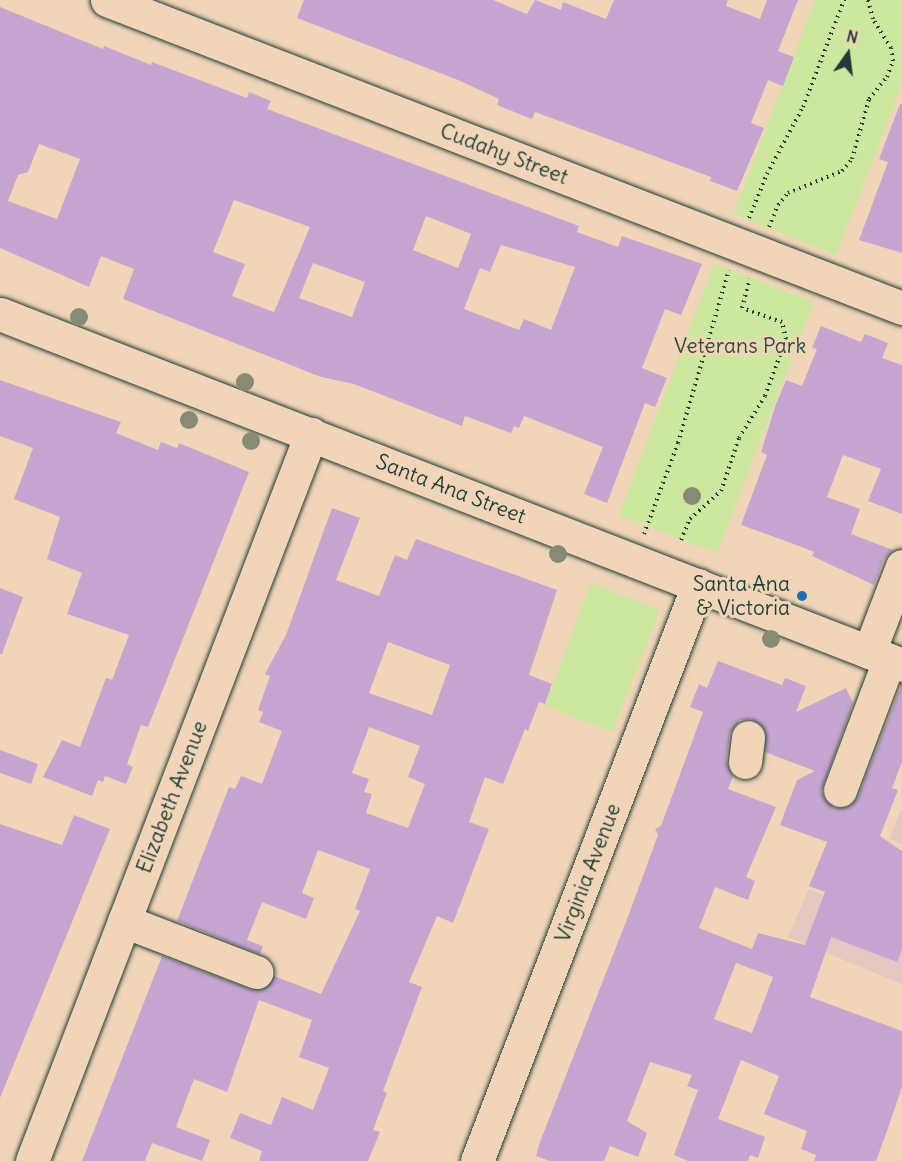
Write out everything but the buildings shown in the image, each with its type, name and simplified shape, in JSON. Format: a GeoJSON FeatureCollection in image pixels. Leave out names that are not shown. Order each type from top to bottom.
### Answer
{"type":"FeatureCollection","features":[{"type":"Feature","properties":{"kind":"street","name":"Cudahy Street"},"geometry":{"type":"LineString","coordinates":[[106,0],[902,308]]}},
{"type":"Feature","properties":{"kind":"street","name":"Santa Ana Street"},"geometry":{"type":"LineString","coordinates":[[0,314],[887,659]]}},
{"type":"Feature","properties":{"kind":"street","name":"Elizabeth Avenue"},"geometry":{"type":"LineString","coordinates":[[32,1161],[311,434]]}},
{"type":"Feature","properties":{"kind":"street"},"geometry":{"type":"LineString","coordinates":[[840,790],[887,659],[902,566]]}},
{"type":"Feature","properties":{"kind":"street","name":"Virginia Avenue"},"geometry":{"type":"LineString","coordinates":[[477,1161],[698,585]]}},
{"type":"Feature","properties":{"kind":"street"},"geometry":{"type":"LineString","coordinates":[[124,921],[256,972]]}},
{"type":"Feature","properties":{"kind":"path"},"geometry":{"type":"LineString","coordinates":[[681,540],[690,519],[721,491],[739,438],[765,396],[786,339],[782,322],[742,308],[767,174],[804,107],[844,0]]}},
{"type":"Feature","properties":{"kind":"path"},"geometry":{"type":"LineString","coordinates":[[634,560],[753,250],[778,205],[788,193],[842,171],[852,159],[869,99],[887,77],[893,61],[891,48],[873,19],[868,0]]}},
{"type":"Feature","properties":{"kind":"shaded area"},"geometry":{"type":"Polygon","coordinates":[[[902,808],[902,844],[889,839],[902,808]]]}},
{"type":"Feature","properties":{"kind":"shaded area"},"geometry":{"type":"Polygon","coordinates":[[[809,889],[902,927],[902,984],[788,937],[809,889]]]}},
{"type":"Feature","properties":{"kind":"green space"},"geometry":{"type":"Polygon","coordinates":[[[815,0],[902,0],[902,85],[836,255],[733,214],[815,0]]]}},
{"type":"Feature","properties":{"kind":"green space","name":"Veterans Park"},"geometry":{"type":"Polygon","coordinates":[[[714,264],[814,302],[717,553],[619,515],[714,264]]]}},
{"type":"Feature","properties":{"kind":"green space"},"geometry":{"type":"Polygon","coordinates":[[[591,583],[660,610],[612,732],[545,706],[591,583]]]}},
{"type":"Feature","properties":{"kind":"place","name":"Santa Ana & Victoria"},"geometry":{"type":"Point","coordinates":[802,596]}}]}
